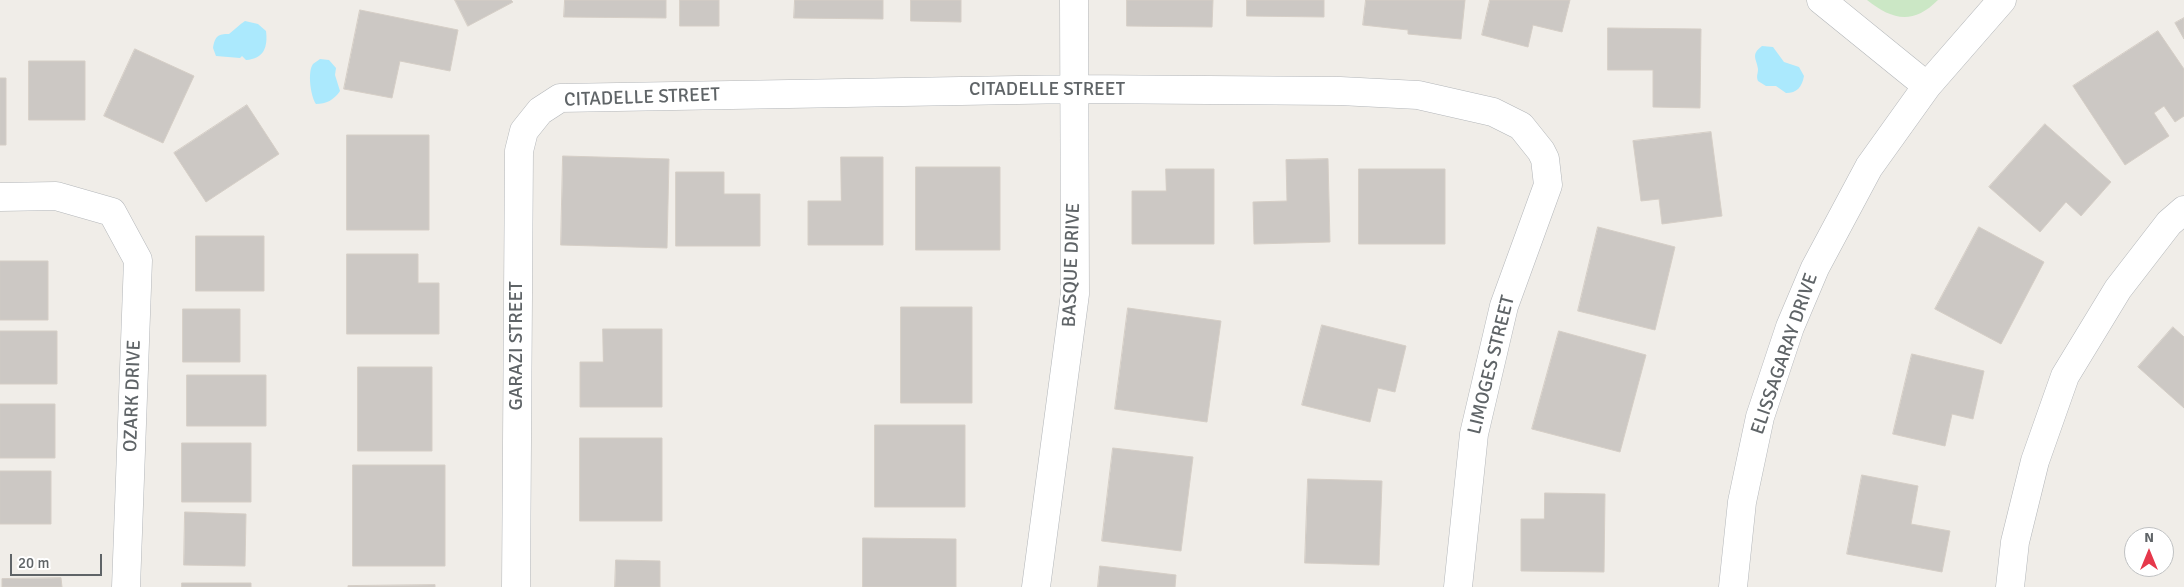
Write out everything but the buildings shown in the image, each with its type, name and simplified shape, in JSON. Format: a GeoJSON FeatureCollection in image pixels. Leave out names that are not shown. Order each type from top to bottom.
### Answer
{"type":"FeatureCollection","features":[{"type":"Feature","properties":{"kind":"street","name":"BASQUE DRIVE"},"geometry":{"type":"LineString","coordinates":[[1036,587],[1075,294],[1074,0]]}},
{"type":"Feature","properties":{"kind":"street"},"geometry":{"type":"LineString","coordinates":[[1821,0],[1927,86]]}},
{"type":"Feature","properties":{"kind":"street","name":"ELISSAGARAY DRIVE"},"geometry":{"type":"LineString","coordinates":[[1733,587],[1742,502],[1760,417],[1790,327],[1815,268],[1869,167],[1927,86],[2002,0]]}},
{"type":"Feature","properties":{"kind":"street","name":"CITADELLE STREET"},"geometry":{"type":"LineString","coordinates":[[540,111],[560,98],[1075,89],[1340,91],[1418,95],[1493,112],[1522,126],[1541,150]]}},
{"type":"Feature","properties":{"kind":"street","name":"GARAZI STREET"},"geometry":{"type":"LineString","coordinates":[[516,587],[519,151],[524,130],[540,111]]}},
{"type":"Feature","properties":{"kind":"street","name":"LIMOGES STREET"},"geometry":{"type":"LineString","coordinates":[[1458,587],[1474,434],[1504,306],[1548,185],[1545,159],[1541,150]]}},
{"type":"Feature","properties":{"kind":"street","name":"OZARK DRIVE"},"geometry":{"type":"LineString","coordinates":[[0,197],[56,196],[112,212],[138,260],[126,587]]}},
{"type":"Feature","properties":{"kind":"street"},"geometry":{"type":"LineString","coordinates":[[2010,587],[2015,542],[2035,462],[2065,376],[2118,289],[2168,223],[2184,210]]}},
{"type":"Feature","properties":{"kind":"green space"},"geometry":{"type":"Polygon","coordinates":[[[1867,0],[1938,0],[1920,13],[1902,17],[1885,12],[1867,0]]]}},
{"type":"Feature","properties":{"kind":"water"},"geometry":{"type":"Polygon","coordinates":[[[245,21],[258,24],[266,31],[265,47],[261,55],[246,60],[242,56],[240,58],[216,56],[213,48],[216,38],[222,34],[229,34],[245,21]]]}},
{"type":"Feature","properties":{"kind":"water"},"geometry":{"type":"Polygon","coordinates":[[[1762,46],[1773,47],[1784,62],[1799,67],[1804,76],[1798,89],[1786,93],[1776,86],[1766,86],[1758,81],[1755,55],[1762,46]]]}},
{"type":"Feature","properties":{"kind":"water"},"geometry":{"type":"Polygon","coordinates":[[[320,59],[329,60],[336,68],[335,75],[340,91],[330,101],[316,104],[311,90],[310,73],[313,64],[320,59]]]}}]}
